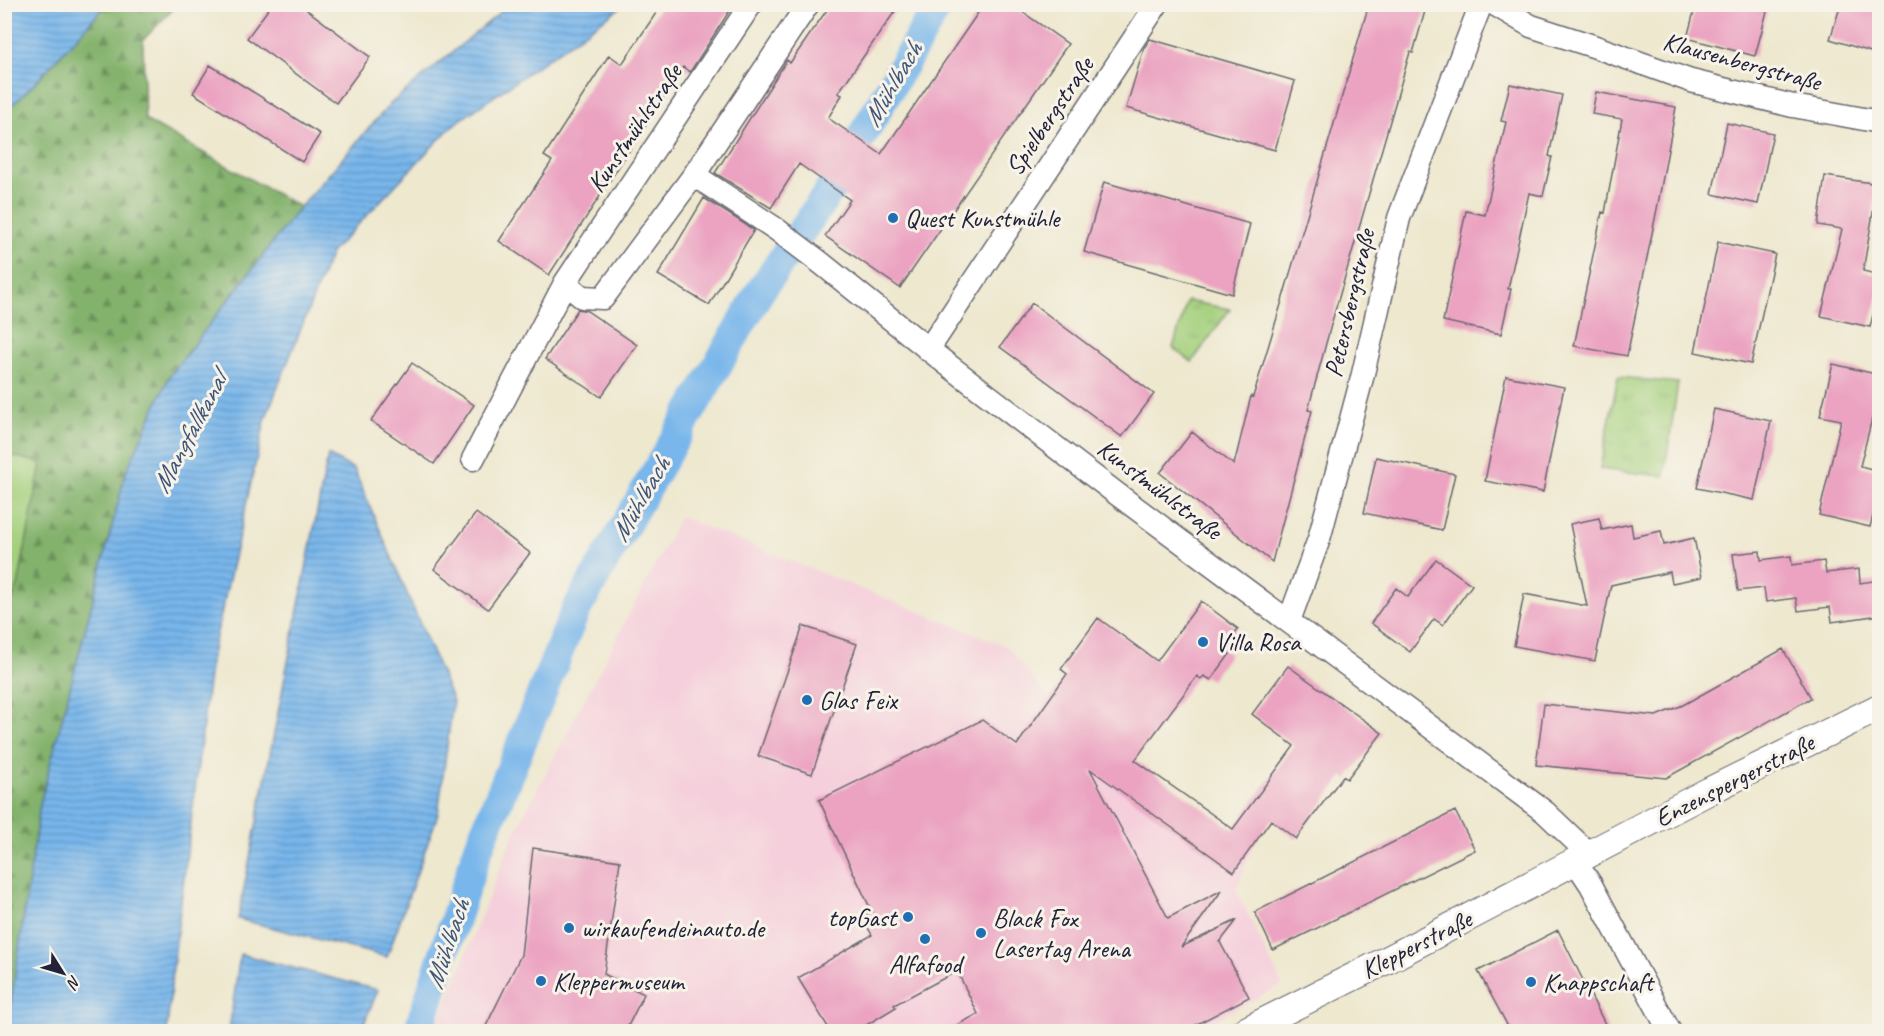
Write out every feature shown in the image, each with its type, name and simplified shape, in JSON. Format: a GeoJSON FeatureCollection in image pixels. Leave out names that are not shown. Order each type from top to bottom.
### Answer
{"type":"FeatureCollection","features":[{"type":"Feature","properties":{"kind":"street","name":"Kunstmühlstraße"},"geometry":{"type":"LineString","coordinates":[[472,459],[564,283],[751,4]]}},
{"type":"Feature","properties":{"kind":"street"},"geometry":{"type":"LineString","coordinates":[[564,283],[582,297],[603,298],[694,175],[808,4]]}},
{"type":"Feature","properties":{"kind":"street","name":"Spielbergstraße"},"geometry":{"type":"LineString","coordinates":[[928,350],[1157,4]]}},
{"type":"Feature","properties":{"kind":"street","name":"Petersbergstraße"},"geometry":{"type":"LineString","coordinates":[[1289,621],[1322,530],[1362,378],[1399,218],[1481,4]]}},
{"type":"Feature","properties":{"kind":"street","name":"Klausenbergstraße"},"geometry":{"type":"LineString","coordinates":[[1494,4],[1531,26],[1691,81],[1793,106],[1880,122]]}},
{"type":"Feature","properties":{"kind":"street","name":"Kunstmühlstraße"},"geometry":{"type":"LineString","coordinates":[[694,175],[821,263],[928,350],[1117,494],[1545,812],[1582,857],[1591,885],[1670,1032]]}},
{"type":"Feature","properties":{"kind":"street","name":"Enzenspergerstraße"},"geometry":{"type":"LineString","coordinates":[[1582,857],[1880,707]]}},
{"type":"Feature","properties":{"kind":"street","name":"Klepperstraße"},"geometry":{"type":"LineString","coordinates":[[1243,1032],[1391,958],[1582,857]]}},
{"type":"Feature","properties":{"kind":"shaded area"},"geometry":{"type":"Polygon","coordinates":[[[680,517],[1008,647],[1049,699],[1254,844],[1236,890],[1282,985],[1194,1031],[435,1032],[512,838],[680,517]]]}},
{"type":"Feature","properties":{"kind":"green space"},"geometry":{"type":"Polygon","coordinates":[[[106,5],[177,5],[143,40],[145,120],[300,207],[169,377],[126,472],[40,804],[7,1032],[4,1031],[4,619],[18,586],[41,463],[5,454],[5,112],[33,85],[106,5]]]}},
{"type":"Feature","properties":{"kind":"green space"},"geometry":{"type":"Polygon","coordinates":[[[1187,301],[1230,309],[1192,362],[1173,348],[1187,301]]]}},
{"type":"Feature","properties":{"kind":"green space"},"geometry":{"type":"Polygon","coordinates":[[[1618,377],[1678,383],[1664,476],[1600,469],[1618,377]]]}},
{"type":"Feature","properties":{"kind":"green space"},"geometry":{"type":"Polygon","coordinates":[[[5,454],[42,462],[18,586],[5,619],[5,454]]]}},
{"type":"Feature","properties":{"kind":"water"},"geometry":{"type":"Polygon","coordinates":[[[10,5],[106,5],[33,85],[5,112],[5,13],[10,5]]]}},
{"type":"Feature","properties":{"kind":"water","name":"Mangfallkanal"},"geometry":{"type":"Polygon","coordinates":[[[509,5],[624,5],[452,126],[331,253],[266,417],[211,659],[167,1031],[7,1031],[40,804],[126,472],[169,377],[300,207],[390,104],[509,5]]]}},
{"type":"Feature","properties":{"kind":"water"},"geometry":{"type":"Polygon","coordinates":[[[328,455],[354,469],[453,701],[438,814],[387,957],[238,919],[328,455]]]}},
{"type":"Feature","properties":{"kind":"water"},"geometry":{"type":"Polygon","coordinates":[[[240,954],[378,990],[361,1031],[229,1031],[240,954]]]}},
{"type":"Feature","properties":{"kind":"building"},"geometry":{"type":"Polygon","coordinates":[[[272,4],[299,4],[370,57],[336,103],[247,38],[272,4]]]}},
{"type":"Feature","properties":{"kind":"building"},"geometry":{"type":"Polygon","coordinates":[[[662,4],[734,4],[690,72],[683,67],[549,275],[499,241],[552,161],[544,156],[609,55],[622,64],[662,4]]]}},
{"type":"Feature","properties":{"kind":"building"},"geometry":{"type":"Polygon","coordinates":[[[831,4],[900,4],[838,93],[842,95],[828,118],[881,154],[984,4],[1011,4],[1068,44],[900,288],[825,236],[850,200],[799,164],[771,208],[715,173],[787,60],[790,63],[831,4]]]}},
{"type":"Feature","properties":{"kind":"building"},"geometry":{"type":"Polygon","coordinates":[[[1369,4],[1427,4],[1413,53],[1410,52],[1331,325],[1308,410],[1312,411],[1272,562],[1160,473],[1192,432],[1234,465],[1251,396],[1253,397],[1279,311],[1369,4]]]}},
{"type":"Feature","properties":{"kind":"building"},"geometry":{"type":"Polygon","coordinates":[[[1696,4],[1769,4],[1755,56],[1687,38],[1696,4]]]}},
{"type":"Feature","properties":{"kind":"building"},"geometry":{"type":"Polygon","coordinates":[[[1841,4],[1880,4],[1880,55],[1830,39],[1841,4]]]}},
{"type":"Feature","properties":{"kind":"building"},"geometry":{"type":"Polygon","coordinates":[[[1150,39],[1295,81],[1275,150],[1126,108],[1144,48],[1150,39]]]}},
{"type":"Feature","properties":{"kind":"building"},"geometry":{"type":"Polygon","coordinates":[[[210,65],[320,134],[302,162],[193,93],[210,65]]]}},
{"type":"Feature","properties":{"kind":"building"},"geometry":{"type":"Polygon","coordinates":[[[1510,84],[1562,95],[1543,196],[1529,193],[1508,289],[1511,289],[1501,334],[1443,321],[1466,211],[1485,215],[1506,122],[1501,121],[1510,84]]]}},
{"type":"Feature","properties":{"kind":"building"},"geometry":{"type":"Polygon","coordinates":[[[1596,92],[1676,107],[1627,356],[1574,346],[1602,212],[1605,213],[1622,119],[1592,114],[1596,92]]]}},
{"type":"Feature","properties":{"kind":"building"},"geometry":{"type":"Polygon","coordinates":[[[1727,123],[1773,133],[1758,204],[1712,194],[1727,123]]]}},
{"type":"Feature","properties":{"kind":"building"},"geometry":{"type":"Polygon","coordinates":[[[1825,176],[1878,184],[1863,271],[1880,275],[1880,288],[1870,327],[1821,316],[1842,229],[1818,225],[1825,176]]]}},
{"type":"Feature","properties":{"kind":"building"},"geometry":{"type":"Polygon","coordinates":[[[1104,182],[1250,224],[1232,294],[1084,252],[1104,182]]]}},
{"type":"Feature","properties":{"kind":"building"},"geometry":{"type":"Polygon","coordinates":[[[704,198],[754,230],[709,305],[658,275],[704,198]]]}},
{"type":"Feature","properties":{"kind":"building"},"geometry":{"type":"Polygon","coordinates":[[[1718,242],[1775,254],[1751,364],[1695,352],[1718,242]]]}},
{"type":"Feature","properties":{"kind":"building"},"geometry":{"type":"Polygon","coordinates":[[[1032,303],[1154,394],[1122,437],[1000,347],[1032,303]]]}},
{"type":"Feature","properties":{"kind":"building"},"geometry":{"type":"Polygon","coordinates":[[[578,309],[587,311],[637,345],[601,397],[545,359],[578,309]]]}},
{"type":"Feature","properties":{"kind":"building"},"geometry":{"type":"Polygon","coordinates":[[[412,363],[474,405],[434,464],[371,421],[412,363]]]}},
{"type":"Feature","properties":{"kind":"building"},"geometry":{"type":"Polygon","coordinates":[[[1833,364],[1880,375],[1880,387],[1860,466],[1880,471],[1880,488],[1870,527],[1819,515],[1841,420],[1820,416],[1833,364]]]}},
{"type":"Feature","properties":{"kind":"building"},"geometry":{"type":"Polygon","coordinates":[[[1506,376],[1564,387],[1543,492],[1485,481],[1506,376]]]}},
{"type":"Feature","properties":{"kind":"building"},"geometry":{"type":"Polygon","coordinates":[[[1714,409],[1771,421],[1754,500],[1697,488],[1714,409]]]}},
{"type":"Feature","properties":{"kind":"building"},"geometry":{"type":"Polygon","coordinates":[[[1376,457],[1455,474],[1442,530],[1364,513],[1376,457]]]}},
{"type":"Feature","properties":{"kind":"building"},"geometry":{"type":"Polygon","coordinates":[[[476,513],[530,553],[488,609],[434,569],[476,513]]]}},
{"type":"Feature","properties":{"kind":"building"},"geometry":{"type":"Polygon","coordinates":[[[1599,518],[1602,530],[1631,524],[1633,537],[1661,531],[1664,545],[1694,538],[1702,577],[1672,583],[1670,572],[1611,585],[1595,661],[1514,646],[1524,594],[1587,606],[1570,524],[1599,518]]]}},
{"type":"Feature","properties":{"kind":"building"},"geometry":{"type":"Polygon","coordinates":[[[1760,551],[1761,560],[1791,556],[1792,565],[1824,561],[1826,573],[1859,569],[1860,583],[1880,580],[1880,615],[1832,622],[1830,607],[1798,611],[1796,598],[1766,602],[1764,588],[1738,591],[1733,554],[1760,551]]]}},
{"type":"Feature","properties":{"kind":"building"},"geometry":{"type":"Polygon","coordinates":[[[1436,559],[1472,585],[1443,625],[1434,619],[1410,652],[1371,623],[1396,588],[1408,597],[1436,559]]]}},
{"type":"Feature","properties":{"kind":"building"},"geometry":{"type":"Polygon","coordinates":[[[1201,601],[1238,629],[1223,649],[1230,654],[1211,680],[1204,676],[1201,679],[1197,676],[1135,760],[1233,829],[1294,746],[1252,714],[1288,666],[1382,733],[1347,779],[1343,776],[1296,839],[1271,820],[1234,872],[1090,769],[1168,918],[1222,890],[1181,947],[1237,920],[1220,942],[1249,997],[1182,1032],[944,1032],[978,1014],[957,971],[894,1005],[896,1007],[855,1032],[831,1032],[798,978],[872,935],[862,917],[872,912],[819,800],[982,720],[1017,745],[1067,674],[1061,669],[1098,618],[1157,661],[1201,601]]]}},
{"type":"Feature","properties":{"kind":"building","name":"Glas Feix"},"geometry":{"type":"Polygon","coordinates":[[[803,626],[857,644],[812,774],[758,756],[803,626]]]}},
{"type":"Feature","properties":{"kind":"building"},"geometry":{"type":"Polygon","coordinates":[[[1783,649],[1811,698],[1666,778],[1536,765],[1544,704],[1656,716],[1683,705],[1783,649]]]}},
{"type":"Feature","properties":{"kind":"building"},"geometry":{"type":"Polygon","coordinates":[[[1455,811],[1475,850],[1273,950],[1255,912],[1455,811]]]}},
{"type":"Feature","properties":{"kind":"building"},"geometry":{"type":"Polygon","coordinates":[[[533,848],[620,861],[604,974],[644,994],[625,1032],[483,1032],[521,955],[533,848]]]}},
{"type":"Feature","properties":{"kind":"building"},"geometry":{"type":"Polygon","coordinates":[[[1558,930],[1609,1032],[1511,1032],[1478,971],[1558,930]]]}},
{"type":"Feature","properties":{"kind":"waterway","name":"Mühlbach"},"geometry":{"type":"LineString","coordinates":[[418,1032],[478,849],[575,612],[759,293],[832,187],[939,4]]}},
{"type":"Feature","properties":{"kind":"place","name":"Quest Kunstmühle"},"geometry":{"type":"Point","coordinates":[893,218]}},
{"type":"Feature","properties":{"kind":"place","name":"Villa Rosa"},"geometry":{"type":"Point","coordinates":[1203,642]}},
{"type":"Feature","properties":{"kind":"place","name":"Glas Feix"},"geometry":{"type":"Point","coordinates":[807,700]}},
{"type":"Feature","properties":{"kind":"place","name":"topGast"},"geometry":{"type":"Point","coordinates":[908,917]}},
{"type":"Feature","properties":{"kind":"place","name":"wirkaufendeinauto.de"},"geometry":{"type":"Point","coordinates":[569,928]}},
{"type":"Feature","properties":{"kind":"place","name":"Black Fox Lasertag Arena"},"geometry":{"type":"Point","coordinates":[981,933]}},
{"type":"Feature","properties":{"kind":"place","name":"Alfafood"},"geometry":{"type":"Point","coordinates":[925,939]}},
{"type":"Feature","properties":{"kind":"place","name":"Kleppermuseum"},"geometry":{"type":"Point","coordinates":[541,981]}},
{"type":"Feature","properties":{"kind":"place","name":"Knappschaft"},"geometry":{"type":"Point","coordinates":[1531,982]}}]}
